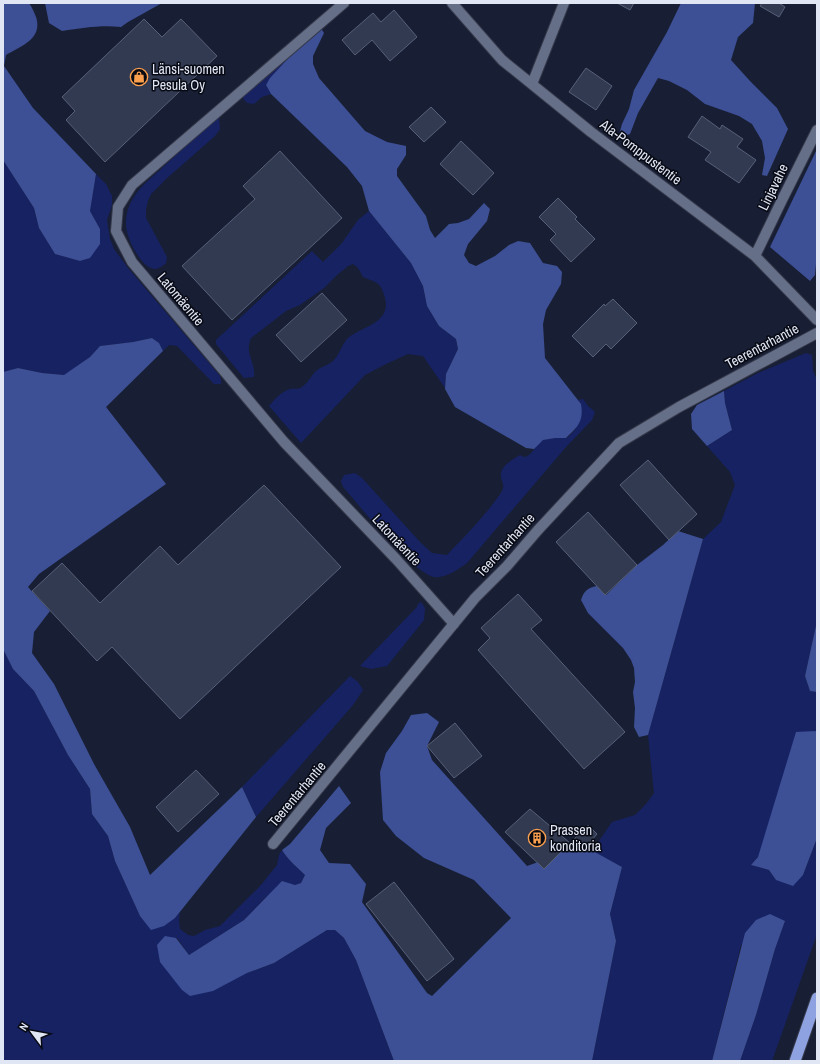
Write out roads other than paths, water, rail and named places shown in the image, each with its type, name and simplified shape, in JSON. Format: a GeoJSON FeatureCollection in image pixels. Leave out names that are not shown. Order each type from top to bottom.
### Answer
{"type":"FeatureCollection","features":[{"type":"Feature","properties":{"kind":"highway"},"geometry":{"type":"LineString","coordinates":[[795,1061],[817,998]]}},
{"type":"Feature","properties":{"kind":"street","name":"Latomäentie"},"geometry":{"type":"LineString","coordinates":[[344,3],[132,185],[118,207],[116,230],[132,262],[284,442],[396,559],[454,624]]}},
{"type":"Feature","properties":{"kind":"street","name":"Ala-Pomppustentie"},"geometry":{"type":"LineString","coordinates":[[452,3],[502,60],[591,132],[755,256],[817,320]]}},
{"type":"Feature","properties":{"kind":"street"},"geometry":{"type":"LineString","coordinates":[[532,84],[564,3]]}},
{"type":"Feature","properties":{"kind":"street","name":"Linjavahe"},"geometry":{"type":"LineString","coordinates":[[755,256],[817,130]]}},
{"type":"Feature","properties":{"kind":"street","name":"Teerentarhantie"},"geometry":{"type":"LineString","coordinates":[[273,844],[475,598],[507,566],[538,530],[619,443],[679,407],[817,333]]}},
{"type":"Feature","properties":{"kind":"place","name":"Länsi-suomen Pesula Oy"},"geometry":{"type":"Point","coordinates":[139,77]}},
{"type":"Feature","properties":{"kind":"place","name":"Prassen konditoria"},"geometry":{"type":"Point","coordinates":[537,838]}}]}
